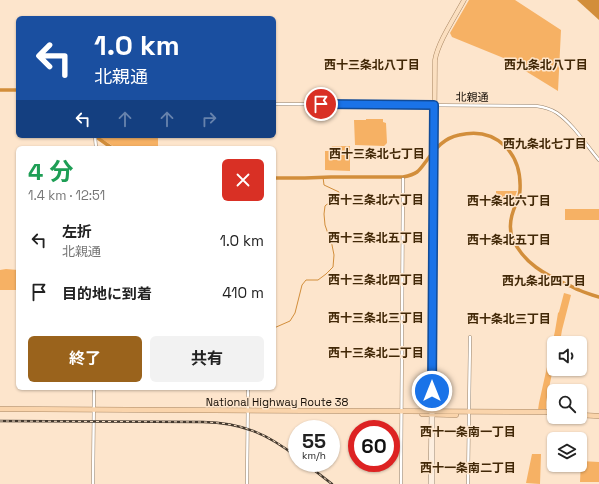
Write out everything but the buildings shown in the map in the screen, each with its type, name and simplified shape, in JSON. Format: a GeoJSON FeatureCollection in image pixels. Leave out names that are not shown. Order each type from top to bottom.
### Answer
{"type":"FeatureCollection","features":[{"type":"Feature","properties":{"kind":"highway","name":"National Highway Route 38"},"geometry":{"type":"LineString","coordinates":[[0,410],[547,414]]}},
{"type":"Feature","properties":{"kind":"highway"},"geometry":{"type":"LineString","coordinates":[[587,414],[599,414]]}},
{"type":"Feature","properties":{"kind":"main road"},"geometry":{"type":"LineString","coordinates":[[432,484],[435,69],[437,53],[441,42],[464,0]]}},
{"type":"Feature","properties":{"kind":"street","name":"北親通"},"geometry":{"type":"LineString","coordinates":[[276,104],[533,106],[546,108],[558,114],[568,123],[599,160]]}},
{"type":"Feature","properties":{"kind":"street"},"geometry":{"type":"LineString","coordinates":[[401,484],[403,179]]}},
{"type":"Feature","properties":{"kind":"street"},"geometry":{"type":"LineString","coordinates":[[468,484],[470,337]]}},
{"type":"Feature","properties":{"kind":"street"},"geometry":{"type":"LineString","coordinates":[[93,484],[94,390]]}},
{"type":"Feature","properties":{"kind":"street"},"geometry":{"type":"LineString","coordinates":[[247,484],[248,390]]}},
{"type":"Feature","properties":{"kind":"shaded area"},"geometry":{"type":"Polygon","coordinates":[[[469,0],[515,0],[561,30],[558,91],[506,59],[452,37],[450,33],[469,0]]]}},
{"type":"Feature","properties":{"kind":"shaded area"},"geometry":{"type":"Polygon","coordinates":[[[577,0],[599,0],[599,20],[577,0]]]}},
{"type":"Feature","properties":{"kind":"shaded area"},"geometry":{"type":"Polygon","coordinates":[[[383,119],[383,122],[386,123],[387,143],[384,146],[355,145],[354,120],[383,119]]]}},
{"type":"Feature","properties":{"kind":"shaded area"},"geometry":{"type":"Polygon","coordinates":[[[101,138],[158,138],[158,146],[113,146],[101,138]]]}},
{"type":"Feature","properties":{"kind":"shaded area"},"geometry":{"type":"Polygon","coordinates":[[[332,146],[350,146],[350,171],[325,170],[325,151],[330,151],[332,146]]]}},
{"type":"Feature","properties":{"kind":"shaded area"},"geometry":{"type":"Polygon","coordinates":[[[496,191],[517,191],[513,202],[496,202],[496,191]]]}},
{"type":"Feature","properties":{"kind":"shaded area"},"geometry":{"type":"Polygon","coordinates":[[[565,209],[599,209],[599,220],[565,220],[565,209]]]}},
{"type":"Feature","properties":{"kind":"shaded area"},"geometry":{"type":"Polygon","coordinates":[[[0,270],[16,270],[16,290],[0,290],[0,270]]]}},
{"type":"Feature","properties":{"kind":"shaded area"},"geometry":{"type":"Polygon","coordinates":[[[564,293],[571,295],[561,336],[554,336],[558,313],[564,293]]]}},
{"type":"Feature","properties":{"kind":"shaded area"},"geometry":{"type":"Polygon","coordinates":[[[547,367],[547,376],[551,376],[550,384],[547,384],[546,410],[538,410],[547,367]]]}},
{"type":"Feature","properties":{"kind":"shaded area"},"geometry":{"type":"Polygon","coordinates":[[[532,454],[541,454],[540,484],[526,483],[532,454]]]}},
{"type":"Feature","properties":{"kind":"shaded area"},"geometry":{"type":"Polygon","coordinates":[[[587,461],[599,462],[599,482],[580,482],[580,472],[587,472],[587,461]]]}},
{"type":"Feature","properties":{"kind":"waterway"},"geometry":{"type":"LineString","coordinates":[[0,90],[16,90]]}},
{"type":"Feature","properties":{"kind":"waterway"},"geometry":{"type":"LineString","coordinates":[[276,178],[405,177],[418,171],[437,148],[449,138],[472,133],[495,139],[504,145],[517,165],[520,192],[510,226],[511,235],[517,247],[529,261],[544,272],[576,289],[599,297]]}},
{"type":"Feature","properties":{"kind":"waterway"},"geometry":{"type":"LineString","coordinates":[[98,138],[109,146]]}},
{"type":"Feature","properties":{"kind":"waterway"},"geometry":{"type":"LineString","coordinates":[[276,327],[290,321],[295,313],[302,285],[306,280],[318,280],[333,267],[334,255],[325,225],[324,214],[325,206],[339,197],[339,192],[324,185],[323,177]]}},
{"type":"Feature","properties":{"kind":"railway"},"geometry":{"type":"LineString","coordinates":[[0,421],[217,423],[242,427],[253,431],[288,450]]}},
{"type":"Feature","properties":{"kind":"railway"},"geometry":{"type":"LineString","coordinates":[[317,472],[332,484]]}},
{"type":"Feature","properties":{"kind":"district","name":"西十三条北八丁目"},"geometry":{"type":"Point","coordinates":[372,65]}},
{"type":"Feature","properties":{"kind":"district","name":"西九条北八丁目"},"geometry":{"type":"Point","coordinates":[546,65]}},
{"type":"Feature","properties":{"kind":"district","name":"西九条北七丁目"},"geometry":{"type":"Point","coordinates":[545,144]}},
{"type":"Feature","properties":{"kind":"district","name":"西十三条北七丁目"},"geometry":{"type":"Point","coordinates":[377,154]}},
{"type":"Feature","properties":{"kind":"district","name":"西十三条北六丁目"},"geometry":{"type":"Point","coordinates":[376,200]}},
{"type":"Feature","properties":{"kind":"district","name":"西十条北六丁目"},"geometry":{"type":"Point","coordinates":[509,201]}},
{"type":"Feature","properties":{"kind":"district","name":"西十三条北五丁目"},"geometry":{"type":"Point","coordinates":[376,238]}},
{"type":"Feature","properties":{"kind":"district","name":"西十条北五丁目"},"geometry":{"type":"Point","coordinates":[509,240]}},
{"type":"Feature","properties":{"kind":"district","name":"西十三条北四丁目"},"geometry":{"type":"Point","coordinates":[376,280]}},
{"type":"Feature","properties":{"kind":"district","name":"西九条北四丁目"},"geometry":{"type":"Point","coordinates":[544,281]}},
{"type":"Feature","properties":{"kind":"district","name":"西十三条北三丁目"},"geometry":{"type":"Point","coordinates":[376,318]}},
{"type":"Feature","properties":{"kind":"district","name":"西十条北三丁目"},"geometry":{"type":"Point","coordinates":[509,319]}},
{"type":"Feature","properties":{"kind":"district","name":"西十三条北二丁目"},"geometry":{"type":"Point","coordinates":[376,353]}},
{"type":"Feature","properties":{"kind":"district","name":"西十一条南一丁目"},"geometry":{"type":"Point","coordinates":[468,432]}},
{"type":"Feature","properties":{"kind":"district","name":"西十一条南二丁目"},"geometry":{"type":"Point","coordinates":[468,468]}},
{"type":"Feature","properties":{"kind":"route"},"geometry":{"type":"LineString","coordinates":[[321,104],[434,105],[432,391]]}}]}
